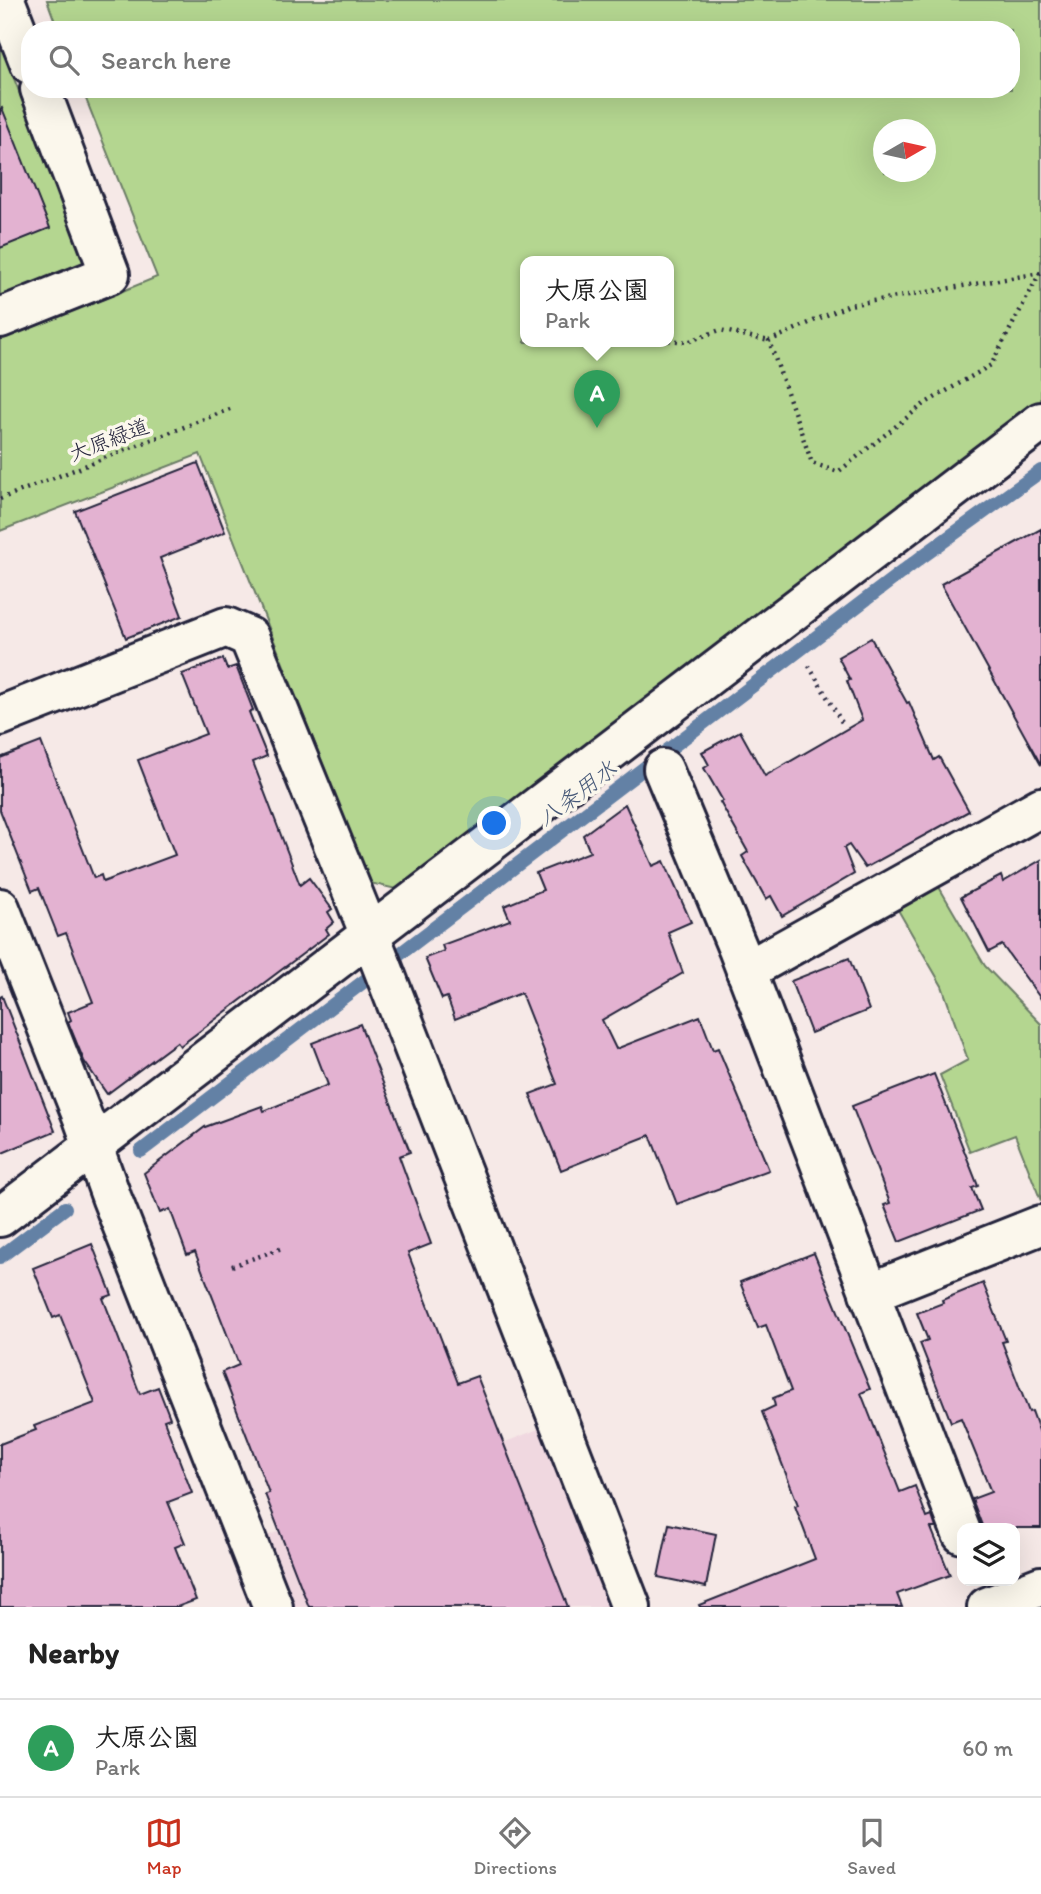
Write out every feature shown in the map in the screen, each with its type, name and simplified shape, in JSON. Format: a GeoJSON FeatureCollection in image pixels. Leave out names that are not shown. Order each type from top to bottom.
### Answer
{"type":"FeatureCollection","features":[{"type":"Feature","properties":{"kind":"street"},"geometry":{"type":"LineString","coordinates":[[5,0],[21,41]]}},
{"type":"Feature","properties":{"kind":"street"},"geometry":{"type":"LineString","coordinates":[[0,318],[110,274],[43,98]]}},
{"type":"Feature","properties":{"kind":"street"},"geometry":{"type":"LineString","coordinates":[[0,1217],[93,1147],[378,955],[636,730],[1041,422]]}},
{"type":"Feature","properties":{"kind":"street"},"geometry":{"type":"LineString","coordinates":[[0,716],[226,627],[249,637],[378,955],[631,1607]]}},
{"type":"Feature","properties":{"kind":"street"},"geometry":{"type":"LineString","coordinates":[[663,769],[746,971],[958,1523]]}},
{"type":"Feature","properties":{"kind":"street"},"geometry":{"type":"LineString","coordinates":[[746,971],[1041,807]]}},
{"type":"Feature","properties":{"kind":"street"},"geometry":{"type":"LineString","coordinates":[[0,908],[273,1607]]}},
{"type":"Feature","properties":{"kind":"street"},"geometry":{"type":"LineString","coordinates":[[869,1293],[1041,1225]]}},
{"type":"Feature","properties":{"kind":"street"},"geometry":{"type":"LineString","coordinates":[[986,1598],[1041,1586]]}},
{"type":"Feature","properties":{"kind":"path"},"geometry":{"type":"LineString","coordinates":[[674,341],[687,342],[720,330],[769,341],[849,304],[1041,273]]}},
{"type":"Feature","properties":{"kind":"path"},"geometry":{"type":"LineString","coordinates":[[769,341],[812,463],[838,472],[924,404],[991,365],[1041,273]]}},
{"type":"Feature","properties":{"kind":"path","name":"大原緑道"},"geometry":{"type":"LineString","coordinates":[[0,499],[230,409]]}},
{"type":"Feature","properties":{"kind":"path"},"geometry":{"type":"LineString","coordinates":[[809,666],[844,726]]}},
{"type":"Feature","properties":{"kind":"path"},"geometry":{"type":"LineString","coordinates":[[232,1266],[282,1248]]}},
{"type":"Feature","properties":{"kind":"shaded area"},"geometry":{"type":"Polygon","coordinates":[[[541,1428],[612,1607],[295,1607],[267,1536],[541,1428]]]}},
{"type":"Feature","properties":{"kind":"green space"},"geometry":{"type":"Polygon","coordinates":[[[47,0],[1041,0],[1041,402],[396,889],[370,883],[200,454],[0,531],[0,43],[101,300],[157,277],[86,98],[1020,98],[1020,21],[55,21],[47,0]]]}},
{"type":"Feature","properties":{"kind":"green space"},"geometry":{"type":"Polygon","coordinates":[[[939,887],[985,966],[1041,1024],[1041,1201],[1015,1135],[970,1152],[940,1075],[968,1060],[942,986],[898,910],[939,887]]]}},
{"type":"Feature","properties":{"kind":"building"},"geometry":{"type":"Polygon","coordinates":[[[2,108],[50,228],[0,248],[0,109],[2,108]]]}},
{"type":"Feature","properties":{"kind":"building"},"geometry":{"type":"Polygon","coordinates":[[[198,463],[225,532],[160,558],[182,616],[126,638],[75,511],[198,463]]]}},
{"type":"Feature","properties":{"kind":"building"},"geometry":{"type":"Polygon","coordinates":[[[1041,529],[1041,765],[941,584],[1041,529]]]}},
{"type":"Feature","properties":{"kind":"building"},"geometry":{"type":"Polygon","coordinates":[[[871,638],[907,703],[909,702],[934,760],[939,757],[969,811],[865,868],[849,845],[844,848],[854,874],[782,916],[771,896],[766,899],[742,856],[748,852],[704,768],[709,765],[702,752],[740,731],[765,776],[862,720],[847,681],[850,680],[838,657],[871,638]]]}},
{"type":"Feature","properties":{"kind":"building"},"geometry":{"type":"Polygon","coordinates":[[[223,659],[227,669],[236,666],[253,710],[249,712],[267,756],[253,762],[300,885],[309,878],[332,909],[328,912],[334,922],[326,929],[329,934],[180,1046],[177,1042],[107,1094],[84,1061],[68,1022],[71,1020],[68,1012],[93,1002],[66,933],[58,936],[39,888],[32,891],[0,810],[0,758],[41,742],[94,878],[101,875],[103,882],[175,855],[138,760],[206,734],[182,674],[223,659]]]}},
{"type":"Feature","properties":{"kind":"building"},"geometry":{"type":"Polygon","coordinates":[[[625,804],[653,866],[664,861],[691,922],[668,932],[683,973],[602,1020],[616,1049],[700,1016],[713,1050],[718,1048],[769,1170],[677,1204],[650,1135],[561,1170],[530,1094],[557,1084],[521,993],[455,1019],[447,997],[442,999],[425,958],[444,951],[442,945],[510,920],[504,906],[543,890],[536,873],[590,852],[583,835],[625,804]]]}},
{"type":"Feature","properties":{"kind":"building"},"geometry":{"type":"Polygon","coordinates":[[[1041,860],[1041,999],[1002,945],[989,952],[961,897],[1001,876],[1003,882],[1041,860]]]}},
{"type":"Feature","properties":{"kind":"building"},"geometry":{"type":"Polygon","coordinates":[[[849,958],[869,1010],[811,1033],[791,981],[849,958]]]}},
{"type":"Feature","properties":{"kind":"building"},"geometry":{"type":"Polygon","coordinates":[[[2,996],[55,1131],[0,1154],[0,997],[2,996]]]}},
{"type":"Feature","properties":{"kind":"building"},"geometry":{"type":"Polygon","coordinates":[[[360,1024],[410,1152],[399,1156],[431,1244],[408,1253],[458,1383],[477,1376],[568,1607],[309,1607],[222,1372],[239,1365],[195,1252],[187,1255],[170,1209],[160,1213],[144,1173],[205,1127],[262,1106],[264,1111],[328,1085],[312,1043],[360,1024]]]}},
{"type":"Feature","properties":{"kind":"building"},"geometry":{"type":"Polygon","coordinates":[[[934,1074],[978,1186],[972,1188],[981,1210],[899,1242],[884,1205],[890,1203],[852,1106],[934,1074]]]}},
{"type":"Feature","properties":{"kind":"building"},"geometry":{"type":"Polygon","coordinates":[[[92,1244],[112,1295],[103,1298],[140,1394],[158,1387],[170,1418],[164,1420],[192,1493],[168,1502],[185,1543],[175,1547],[196,1600],[177,1607],[0,1607],[0,1444],[36,1430],[34,1426],[95,1403],[60,1315],[53,1318],[33,1268],[92,1244]]]}},
{"type":"Feature","properties":{"kind":"building"},"geometry":{"type":"Polygon","coordinates":[[[814,1253],[870,1389],[861,1393],[900,1492],[915,1486],[927,1518],[932,1516],[936,1528],[931,1528],[950,1575],[897,1594],[902,1607],[700,1607],[699,1605],[815,1559],[795,1506],[798,1505],[762,1412],[775,1406],[773,1398],[791,1391],[766,1325],[758,1328],[740,1282],[814,1253]]]}},
{"type":"Feature","properties":{"kind":"building"},"geometry":{"type":"Polygon","coordinates":[[[983,1283],[1006,1341],[1002,1342],[1041,1436],[1041,1528],[1020,1528],[1020,1523],[981,1523],[972,1499],[991,1492],[961,1418],[951,1422],[920,1343],[928,1340],[917,1313],[943,1303],[942,1300],[983,1283]]]}},
{"type":"Feature","properties":{"kind":"building"},"geometry":{"type":"Polygon","coordinates":[[[669,1524],[716,1534],[706,1587],[658,1577],[669,1524]]]}},
{"type":"Feature","properties":{"kind":"waterway","name":"八条用水"},"geometry":{"type":"LineString","coordinates":[[141,1151],[923,556],[1041,471]]}},
{"type":"Feature","properties":{"kind":"waterway","name":"八条用水"},"geometry":{"type":"LineString","coordinates":[[0,1257],[65,1208]]}},
{"type":"Feature","properties":{"kind":"place","name":"大原公園"},"geometry":{"type":"Point","coordinates":[597,428]}}]}
